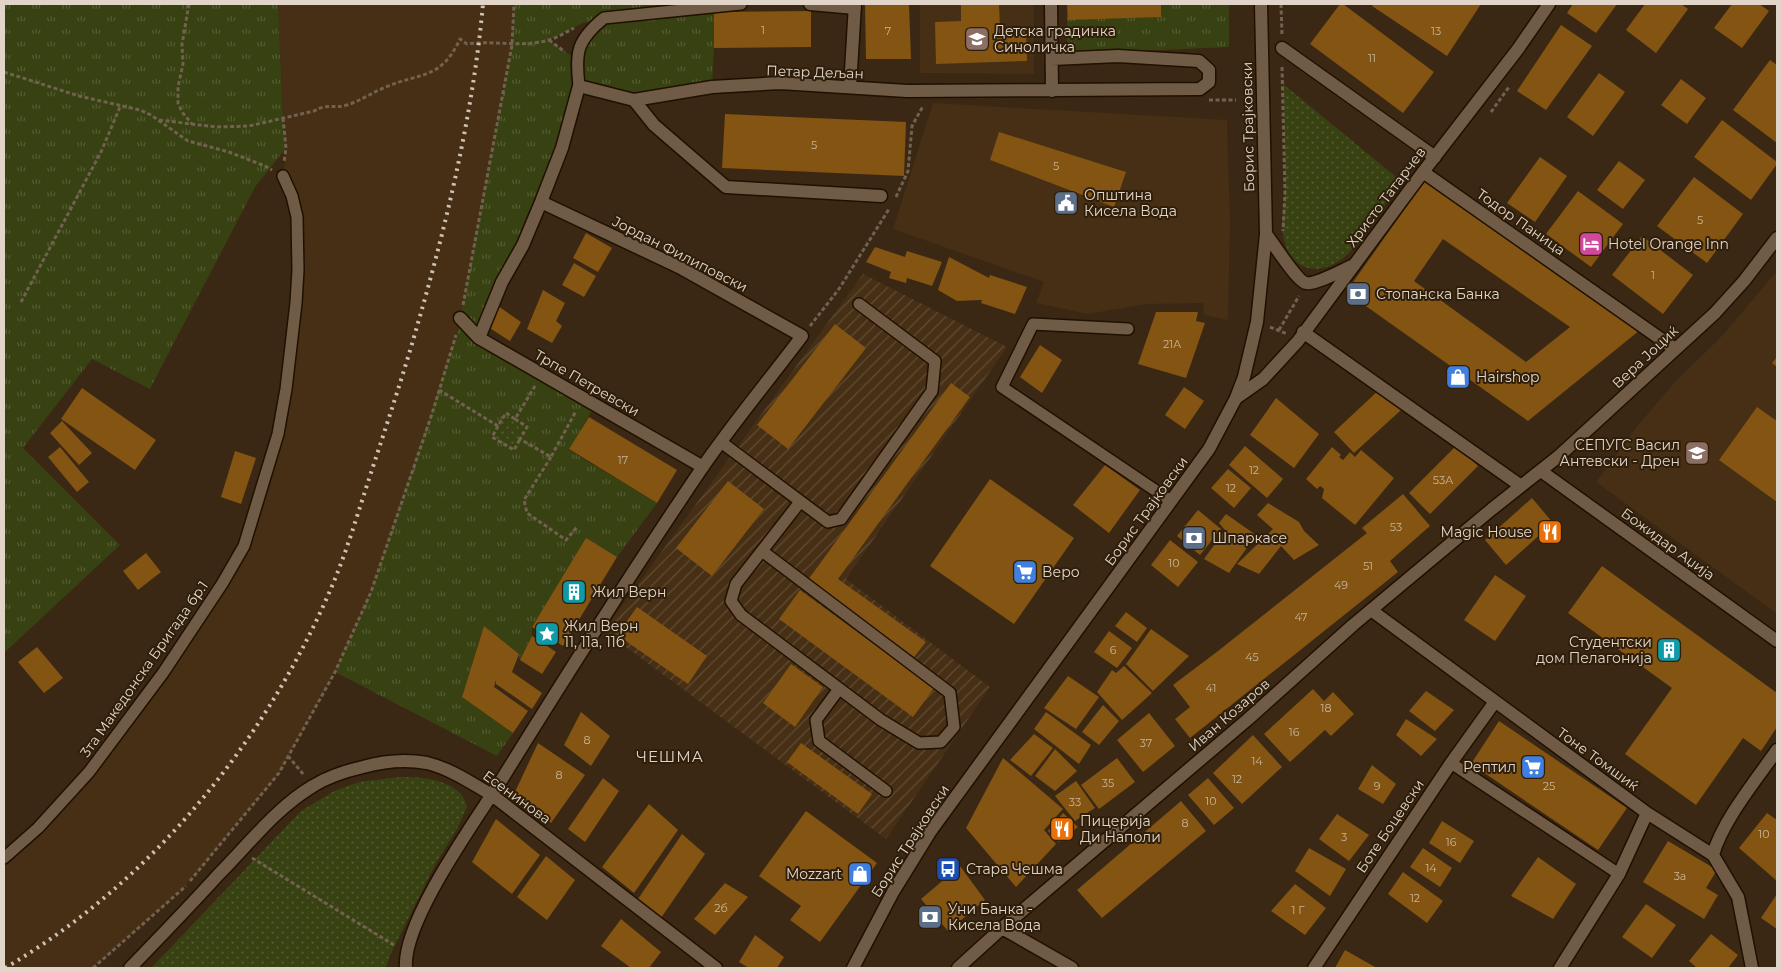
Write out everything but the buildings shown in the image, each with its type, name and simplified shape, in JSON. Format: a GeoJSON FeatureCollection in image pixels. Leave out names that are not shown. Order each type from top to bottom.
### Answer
{"type":"FeatureCollection","features":[{"type":"Feature","properties":{"kind":"street"},"geometry":{"type":"LineString","coordinates":[[810,4],[855,6],[850,88]]}},
{"type":"Feature","properties":{"kind":"street"},"geometry":{"type":"LineString","coordinates":[[1051,4],[1052,91]]}},
{"type":"Feature","properties":{"kind":"street","name":"Борис Трајковски"},"geometry":{"type":"LineString","coordinates":[[853,968],[893,892],[930,832],[1209,449],[1236,398],[1244,377],[1257,322],[1266,234],[1260,4]]}},
{"type":"Feature","properties":{"kind":"street","name":"Христо Татарчев"},"geometry":{"type":"LineString","coordinates":[[1236,398],[1263,379],[1298,341],[1435,156],[1518,49],[1549,4]]}},
{"type":"Feature","properties":{"kind":"street"},"geometry":{"type":"LineString","coordinates":[[1282,48],[1435,156]]}},
{"type":"Feature","properties":{"kind":"street","name":"Петар Дељан"},"geometry":{"type":"LineString","coordinates":[[579,86],[634,100],[712,86],[780,83],[926,91],[1052,91],[1200,89],[1209,82],[1209,70],[1199,61],[1118,56],[1052,59]]}},
{"type":"Feature","properties":{"kind":"street"},"geometry":{"type":"LineString","coordinates":[[479,338],[502,282],[523,246],[541,202],[562,148],[579,86]]}},
{"type":"Feature","properties":{"kind":"street"},"geometry":{"type":"LineString","coordinates":[[634,100],[654,125],[726,187],[881,196]]}},
{"type":"Feature","properties":{"kind":"street","name":"Тодор Паница"},"geometry":{"type":"LineString","coordinates":[[1423,172],[1675,349]]}},
{"type":"Feature","properties":{"kind":"street","name":"Јордан Филиповски"},"geometry":{"type":"LineString","coordinates":[[541,202],[679,268],[802,336]]}},
{"type":"Feature","properties":{"kind":"street"},"geometry":{"type":"LineString","coordinates":[[1266,234],[1298,278],[1306,283],[1315,282],[1354,265]]}},
{"type":"Feature","properties":{"kind":"street","name":"Вера Јоциќ"},"geometry":{"type":"LineString","coordinates":[[1521,486],[1541,471],[1715,313],[1744,281],[1777,238]]}},
{"type":"Feature","properties":{"kind":"street","name":"Трпе Петревски"},"geometry":{"type":"LineString","coordinates":[[460,318],[479,338],[703,468]]}},
{"type":"Feature","properties":{"kind":"street"},"geometry":{"type":"LineString","coordinates":[[1303,332],[1521,486]]}},
{"type":"Feature","properties":{"kind":"street"},"geometry":{"type":"LineString","coordinates":[[406,968],[409,946],[418,917],[435,886],[492,795],[567,676],[703,468],[802,336]]}},
{"type":"Feature","properties":{"kind":"street","name":"Божидар Аџија"},"geometry":{"type":"LineString","coordinates":[[1541,471],[1777,641]]}},
{"type":"Feature","properties":{"kind":"street","name":"Иван Козаров"},"geometry":{"type":"LineString","coordinates":[[958,968],[1002,928],[1247,720],[1371,610],[1521,486]]}},
{"type":"Feature","properties":{"kind":"street","name":"Тоне Томшиќ"},"geometry":{"type":"LineString","coordinates":[[1371,610],[1494,703],[1647,813],[1714,855],[1738,897],[1752,968]]}},
{"type":"Feature","properties":{"kind":"street","name":"Боте Боцевски"},"geometry":{"type":"LineString","coordinates":[[1314,968],[1450,763],[1494,703]]}},
{"type":"Feature","properties":{"kind":"street"},"geometry":{"type":"LineString","coordinates":[[1714,855],[1720,836],[1777,750]]}},
{"type":"Feature","properties":{"kind":"street","name":"Есенинова"},"geometry":{"type":"LineString","coordinates":[[130,968],[293,800],[313,786],[341,773],[391,761],[418,762],[449,771],[492,795],[716,968]]}},
{"type":"Feature","properties":{"kind":"street"},"geometry":{"type":"LineString","coordinates":[[1560,968],[1619,874],[1647,813]]}},
{"type":"Feature","properties":{"kind":"street"},"geometry":{"type":"LineString","coordinates":[[1002,928],[1072,968]]}},
{"type":"Feature","properties":{"kind":"lane"},"geometry":{"type":"LineString","coordinates":[[579,86],[577,60],[582,41],[590,30],[604,18],[741,4]]}},
{"type":"Feature","properties":{"kind":"lane","name":"3та Македонска Бригада бр.1"},"geometry":{"type":"LineString","coordinates":[[4,858],[38,828],[89,772],[162,673],[222,584],[244,546],[278,434],[286,389],[296,303],[298,270],[296,218],[292,196],[283,176]]}},
{"type":"Feature","properties":{"kind":"lane"},"geometry":{"type":"LineString","coordinates":[[721,442],[828,522],[841,518],[932,391],[935,361],[859,304]]}},
{"type":"Feature","properties":{"kind":"lane"},"geometry":{"type":"LineString","coordinates":[[1128,329],[1033,324],[1002,387],[1171,501]]}},
{"type":"Feature","properties":{"kind":"lane"},"geometry":{"type":"LineString","coordinates":[[762,551],[950,693],[954,727],[942,742],[919,744],[881,720],[741,615],[731,601],[736,584],[800,502]]}},
{"type":"Feature","properties":{"kind":"lane"},"geometry":{"type":"LineString","coordinates":[[839,689],[816,720],[819,741],[886,791]]}},
{"type":"Feature","properties":{"kind":"lane"},"geometry":{"type":"LineString","coordinates":[[1450,763],[1619,874]]}},
{"type":"Feature","properties":{"kind":"path"},"geometry":{"type":"LineString","coordinates":[[189,4],[182,44],[183,64],[178,87],[178,103],[182,112],[193,124]]}},
{"type":"Feature","properties":{"kind":"path"},"geometry":{"type":"LineString","coordinates":[[93,968],[186,885],[279,773],[335,672],[371,592],[439,390],[460,318],[512,45],[514,4]]}},
{"type":"Feature","properties":{"kind":"path"},"geometry":{"type":"LineString","coordinates":[[1281,4],[1284,238]]}},
{"type":"Feature","properties":{"kind":"path"},"geometry":{"type":"LineString","coordinates":[[159,120],[216,127],[248,126],[314,112],[323,106],[336,107],[347,105],[387,86],[436,70],[453,56],[460,39],[467,44],[491,42],[512,45],[549,40],[575,27]]}},
{"type":"Feature","properties":{"kind":"path"},"geometry":{"type":"LineString","coordinates":[[4,72],[79,96],[120,107],[140,110],[159,120],[165,126],[188,140],[229,152],[265,166],[283,176],[286,148],[283,118]]}},
{"type":"Feature","properties":{"kind":"path"},"geometry":{"type":"LineString","coordinates":[[802,336],[840,289],[877,231],[901,187],[908,172],[912,126],[926,101],[926,91]]}},
{"type":"Feature","properties":{"kind":"path"},"geometry":{"type":"LineString","coordinates":[[21,302],[101,152],[120,107]]}},
{"type":"Feature","properties":{"kind":"path"},"geometry":{"type":"LineString","coordinates":[[1279,330],[1306,283]]}},
{"type":"Feature","properties":{"kind":"path"},"geometry":{"type":"LineString","coordinates":[[515,419],[542,374]]}},
{"type":"Feature","properties":{"kind":"path"},"geometry":{"type":"LineString","coordinates":[[439,390],[498,426]]}},
{"type":"Feature","properties":{"kind":"path"},"geometry":{"type":"LineString","coordinates":[[577,527],[566,540],[527,513],[524,500],[584,398]]}},
{"type":"Feature","properties":{"kind":"path"},"geometry":{"type":"LineString","coordinates":[[506,413],[527,427],[514,450],[492,437],[498,426],[506,413]]}},
{"type":"Feature","properties":{"kind":"path"},"geometry":{"type":"LineString","coordinates":[[520,439],[551,456]]}},
{"type":"Feature","properties":{"kind":"path"},"geometry":{"type":"LineString","coordinates":[[288,756],[313,786]]}},
{"type":"Feature","properties":{"kind":"path"},"geometry":{"type":"LineString","coordinates":[[252,858],[396,947]]}},
{"type":"Feature","properties":{"kind":"shaded area"},"geometry":{"type":"Polygon","coordinates":[[[278,4],[514,4],[512,45],[458,330],[432,414],[371,592],[335,672],[279,773],[186,885],[93,968],[4,968],[4,858],[89,772],[244,546],[278,434],[298,242],[283,176],[286,148],[278,4]]]}},
{"type":"Feature","properties":{"kind":"shaded area","name":"Детска градинка Синоличка"},"geometry":{"type":"Polygon","coordinates":[[[920,4],[1034,4],[1034,74],[920,73],[920,4]]]}},
{"type":"Feature","properties":{"kind":"shaded area","name":"Општина Кисела Вода"},"geometry":{"type":"Polygon","coordinates":[[[933,103],[1227,120],[1230,220],[1228,320],[1204,315],[1203,303],[1146,304],[1088,314],[1036,303],[1044,282],[893,229],[933,103]]]}},
{"type":"Feature","properties":{"kind":"shaded area","name":"СЕПУГС Васил Антевски - Дрен"},"geometry":{"type":"Polygon","coordinates":[[[1777,271],[1777,614],[1596,482],[1639,424],[1674,383],[1723,335],[1777,271]]]}},
{"type":"Feature","properties":{"kind":"shaded area"},"geometry":{"type":"Polygon","coordinates":[[[863,274],[1007,347],[846,579],[990,687],[886,839],[604,631],[863,274]]]}},
{"type":"Feature","properties":{"kind":"green space"},"geometry":{"type":"Polygon","coordinates":[[[4,4],[278,4],[286,148],[255,187],[150,389],[92,359],[23,448],[120,545],[4,653],[4,4]]]}},
{"type":"Feature","properties":{"kind":"green space"},"geometry":{"type":"Polygon","coordinates":[[[514,4],[741,4],[714,12],[712,87],[634,100],[579,86],[562,148],[479,337],[595,405],[569,450],[657,503],[617,557],[586,539],[532,627],[532,636],[520,660],[519,654],[484,626],[462,697],[513,733],[497,756],[335,672],[371,592],[458,330],[512,45],[514,4]],[[603,19],[583,23],[549,40],[577,60],[603,19]]]}},
{"type":"Feature","properties":{"kind":"green space"},"geometry":{"type":"Polygon","coordinates":[[[1067,4],[1229,4],[1229,47],[1067,54],[1067,4]]]}},
{"type":"Feature","properties":{"kind":"green space"},"geometry":{"type":"Polygon","coordinates":[[[1283,84],[1400,180],[1369,229],[1355,247],[1337,263],[1326,267],[1316,269],[1298,264],[1291,257],[1286,247],[1282,218],[1285,192],[1283,84]]]}},
{"type":"Feature","properties":{"kind":"green space"},"geometry":{"type":"Polygon","coordinates":[[[506,413],[527,427],[514,450],[492,437],[506,413]]]}},
{"type":"Feature","properties":{"kind":"green space"},"geometry":{"type":"Polygon","coordinates":[[[400,777],[429,779],[449,785],[464,798],[467,807],[457,829],[436,863],[396,943],[386,968],[151,968],[301,811],[334,791],[359,782],[400,777]]]}},
{"type":"Feature","properties":{"kind":"railway"},"geometry":{"type":"LineString","coordinates":[[5,968],[58,934],[107,895],[154,852],[196,806],[235,756],[270,704],[302,650],[329,593],[345,552],[399,386],[421,311],[455,180],[464,137],[472,93],[483,4]]}},
{"type":"Feature","properties":{"kind":"place","name":"Детска градинка Синоличка"},"geometry":{"type":"Point","coordinates":[977,39]}},
{"type":"Feature","properties":{"kind":"place","name":"Општина Кисела Вода"},"geometry":{"type":"Point","coordinates":[1066,203]}},
{"type":"Feature","properties":{"kind":"place","name":"Hotel Orange Inn"},"geometry":{"type":"Point","coordinates":[1591,244]}},
{"type":"Feature","properties":{"kind":"place","name":"Стопанска Банка"},"geometry":{"type":"Point","coordinates":[1358,294]}},
{"type":"Feature","properties":{"kind":"place","name":"Hairshop"},"geometry":{"type":"Point","coordinates":[1458,377]}},
{"type":"Feature","properties":{"kind":"place","name":"СЕПУГС Васил Антевски - Дрен"},"geometry":{"type":"Point","coordinates":[1697,453]}},
{"type":"Feature","properties":{"kind":"place","name":"Magic House"},"geometry":{"type":"Point","coordinates":[1550,532]}},
{"type":"Feature","properties":{"kind":"place","name":"Шпаркасе"},"geometry":{"type":"Point","coordinates":[1194,538]}},
{"type":"Feature","properties":{"kind":"place","name":"Веро"},"geometry":{"type":"Point","coordinates":[1025,572]}},
{"type":"Feature","properties":{"kind":"place","name":"Жил Верн"},"geometry":{"type":"Point","coordinates":[574,592]}},
{"type":"Feature","properties":{"kind":"place","name":"Жил Верн 11, 11а, 11б"},"geometry":{"type":"Point","coordinates":[547,634]}},
{"type":"Feature","properties":{"kind":"place","name":"Студентски дом Пелагонија"},"geometry":{"type":"Point","coordinates":[1669,650]}},
{"type":"Feature","properties":{"kind":"place","name":"Рептил"},"geometry":{"type":"Point","coordinates":[1533,767]}},
{"type":"Feature","properties":{"kind":"place","name":"Пицерија Ди Наполи"},"geometry":{"type":"Point","coordinates":[1062,829]}},
{"type":"Feature","properties":{"kind":"place","name":"Стара Чешма"},"geometry":{"type":"Point","coordinates":[948,869]}},
{"type":"Feature","properties":{"kind":"place","name":"Mozzart"},"geometry":{"type":"Point","coordinates":[860,874]}},
{"type":"Feature","properties":{"kind":"place","name":"Уни Банка - Кисела Вода"},"geometry":{"type":"Point","coordinates":[930,917]}},
{"type":"Feature","properties":{"kind":"district","name":"ЧЕШМА"},"geometry":{"type":"Point","coordinates":[670,757]}}]}
